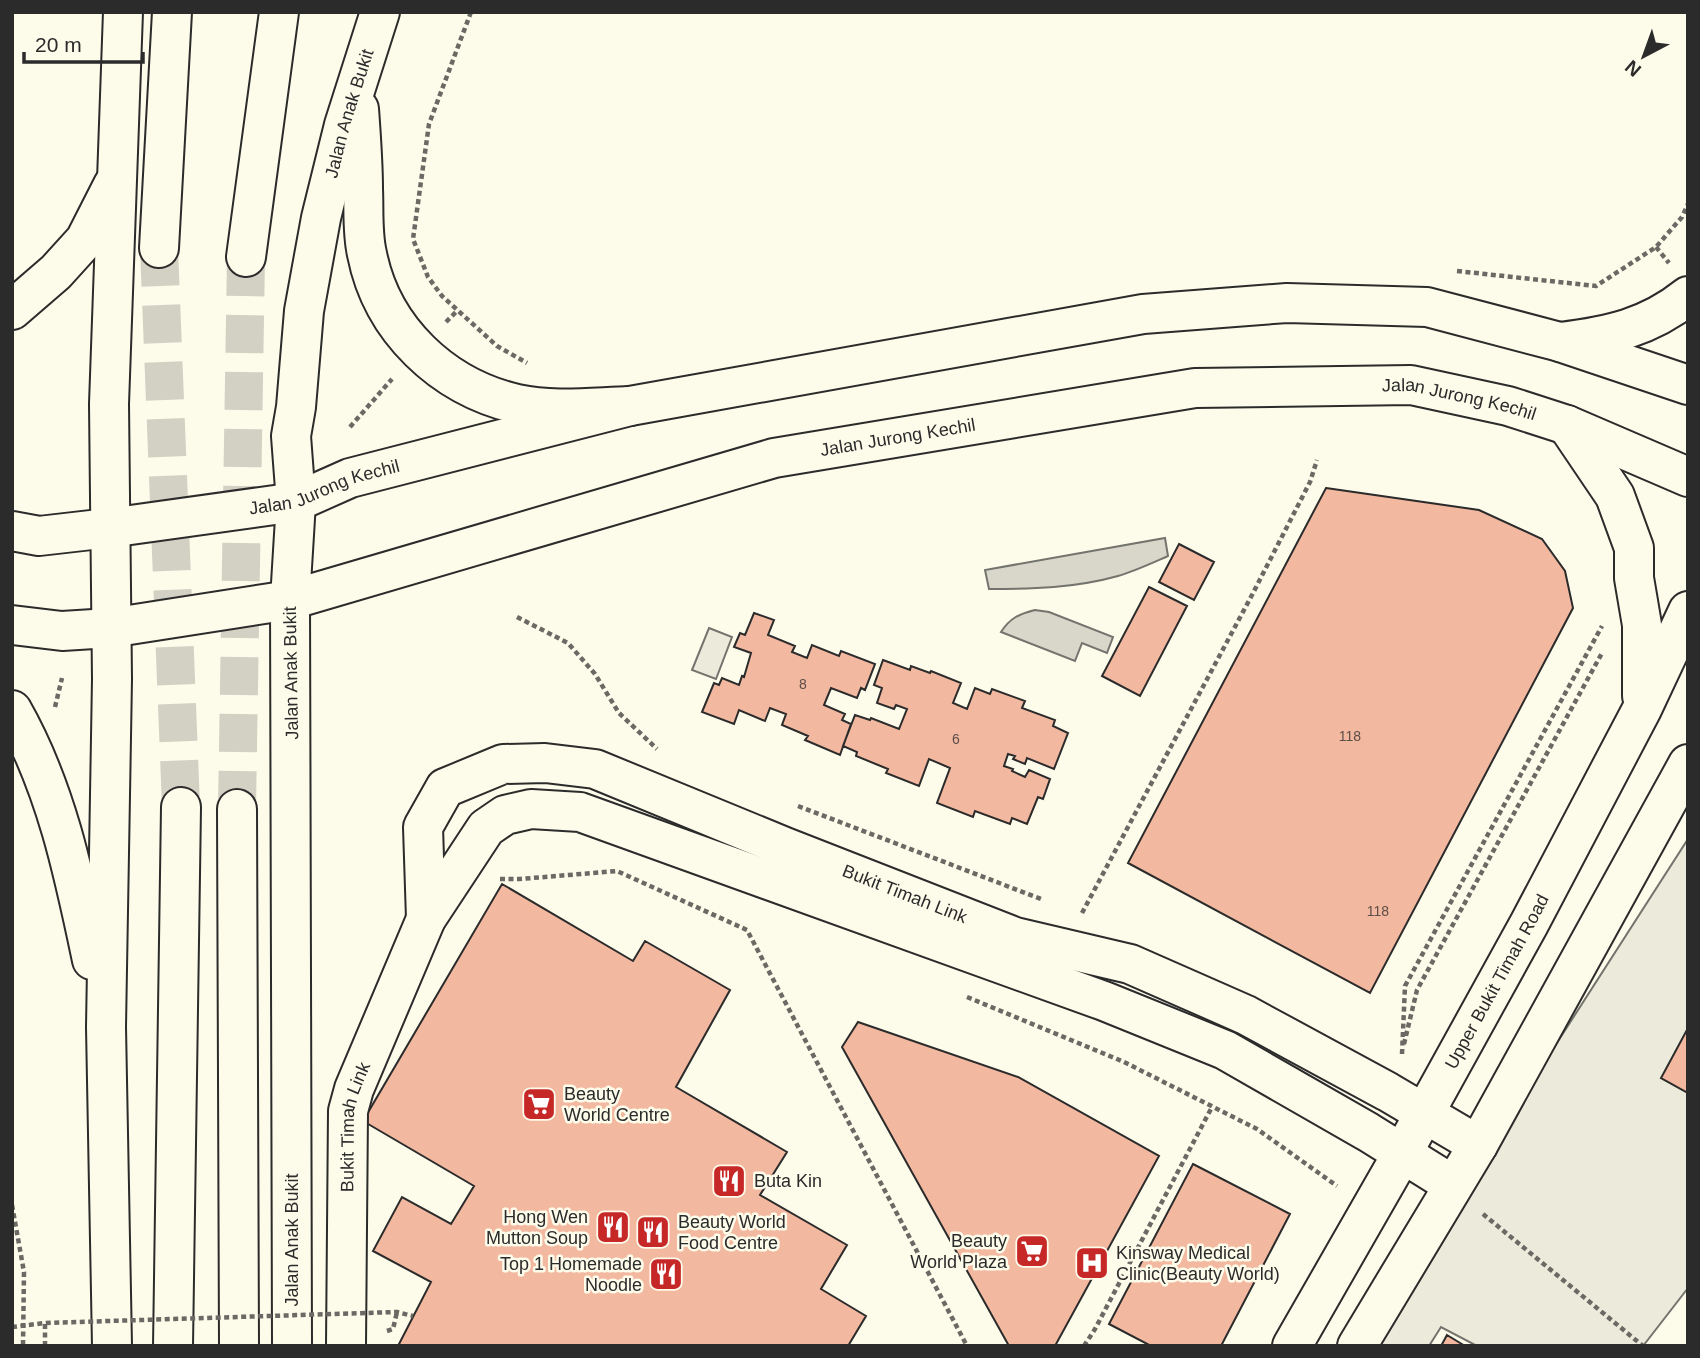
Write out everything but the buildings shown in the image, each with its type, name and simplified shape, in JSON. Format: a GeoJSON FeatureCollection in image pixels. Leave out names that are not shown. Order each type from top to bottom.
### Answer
{"type":"FeatureCollection","features":[{"type":"Feature","properties":{"kind":"main road"},"geometry":{"type":"LineString","coordinates":[[112,1346],[106,1027],[112,679],[109,404],[123,12]]}},
{"type":"Feature","properties":{"kind":"main road"},"geometry":{"type":"LineString","coordinates":[[159,248],[172,12]]}},
{"type":"Feature","properties":{"kind":"main road"},"geometry":{"type":"LineString","coordinates":[[246,257],[279,12]]}},
{"type":"Feature","properties":{"kind":"main road","name":"Jalan Anak Bukit"},"geometry":{"type":"LineString","coordinates":[[292,1346],[290,600],[296,502],[291,436],[304,311],[321,218],[380,12]]}},
{"type":"Feature","properties":{"kind":"main road"},"geometry":{"type":"LineString","coordinates":[[358,83],[366,253],[377,287],[395,323],[434,365],[458,381],[491,396],[518,404],[550,408],[629,407]]}},
{"type":"Feature","properties":{"kind":"main road"},"geometry":{"type":"LineString","coordinates":[[12,310],[56,272],[85,240],[117,177]]}},
{"type":"Feature","properties":{"kind":"main road"},"geometry":{"type":"LineString","coordinates":[[1560,342],[1606,337],[1643,323],[1688,296]]}},
{"type":"Feature","properties":{"kind":"main road","name":"Jalan Jurong Kechil"},"geometry":{"type":"LineString","coordinates":[[12,531],[39,536],[296,502],[350,478],[629,407],[1143,314],[1274,304],[1427,307],[1560,342],[1688,385]]}},
{"type":"Feature","properties":{"kind":"main road","name":"Jalan Jurong Kechil"},"geometry":{"type":"LineString","coordinates":[[12,625],[62,631],[110,628],[290,600],[774,458],[1195,388],[1411,385],[1508,406],[1567,425],[1688,477]]}},
{"type":"Feature","properties":{"kind":"main road"},"geometry":{"type":"LineString","coordinates":[[1567,425],[1615,496],[1634,548],[1634,578],[1642,625],[1642,709]]}},
{"type":"Feature","properties":{"kind":"main road","name":"Upper Bukit Timah Road"},"geometry":{"type":"LineString","coordinates":[[1292,1346],[1425,1114],[1529,924],[1642,709],[1688,611]]}},
{"type":"Feature","properties":{"kind":"main road"},"geometry":{"type":"LineString","coordinates":[[12,710],[28,738],[53,802],[70,857],[106,1027]]}},
{"type":"Feature","properties":{"kind":"main road","name":"Bukit Timah Link"},"geometry":{"type":"LineString","coordinates":[[426,919],[423,827],[445,788],[503,764],[545,762],[595,769],[780,864]]}},
{"type":"Feature","properties":{"kind":"main road"},"geometry":{"type":"LineString","coordinates":[[1357,1346],[1478,1145],[1688,764]]}},
{"type":"Feature","properties":{"kind":"main road"},"geometry":{"type":"LineString","coordinates":[[580,812],[595,769]]}},
{"type":"Feature","properties":{"kind":"main road"},"geometry":{"type":"LineString","coordinates":[[173,1346],[181,807]]}},
{"type":"Feature","properties":{"kind":"main road"},"geometry":{"type":"LineString","coordinates":[[237,809],[239,1346]]}},
{"type":"Feature","properties":{"kind":"main road","name":"Bukit Timah Link"},"geometry":{"type":"LineString","coordinates":[[346,1346],[348,1111],[354,1088],[426,919],[486,828],[505,816],[531,809],[580,812],[780,864],[1009,951],[1104,1001],[1225,1050],[1368,1132],[1453,1185]]}},
{"type":"Feature","properties":{"kind":"main road","name":"Bukit Timah Link"},"geometry":{"type":"LineString","coordinates":[[1009,951],[1130,964],[1246,1015],[1478,1145]]}},
{"type":"Feature","properties":{"kind":"path"},"geometry":{"type":"LineString","coordinates":[[458,310],[442,296],[428,277],[413,239],[429,124],[471,12]]}},
{"type":"Feature","properties":{"kind":"path"},"geometry":{"type":"LineString","coordinates":[[1449,270],[1596,286],[1656,247],[1682,218],[1688,204]]}},
{"type":"Feature","properties":{"kind":"path"},"geometry":{"type":"LineString","coordinates":[[1069,909],[1082,914],[1246,606],[1310,482],[1317,460]]}},
{"type":"Feature","properties":{"kind":"path"},"geometry":{"type":"LineString","coordinates":[[517,617],[568,643],[596,674],[619,713],[663,755]]}},
{"type":"Feature","properties":{"kind":"path"},"geometry":{"type":"LineString","coordinates":[[1402,1055],[1405,986],[1606,618],[1607,630]]}},
{"type":"Feature","properties":{"kind":"path"},"geometry":{"type":"LineString","coordinates":[[1402,1055],[1418,990],[1607,643]]}},
{"type":"Feature","properties":{"kind":"path"},"geometry":{"type":"LineString","coordinates":[[796,805],[1042,900]]}},
{"type":"Feature","properties":{"kind":"path"},"geometry":{"type":"LineString","coordinates":[[495,878],[520,879],[617,871],[747,930],[967,1346]]}},
{"type":"Feature","properties":{"kind":"path"},"geometry":{"type":"LineString","coordinates":[[1390,1049],[1402,1055]]}},
{"type":"Feature","properties":{"kind":"path"},"geometry":{"type":"LineString","coordinates":[[1084,1346],[1212,1107]]}},
{"type":"Feature","properties":{"kind":"path"},"geometry":{"type":"LineString","coordinates":[[12,1205],[24,1272],[23,1346]]}},
{"type":"Feature","properties":{"kind":"path"},"geometry":{"type":"LineString","coordinates":[[1483,1214],[1643,1346]]}},
{"type":"Feature","properties":{"kind":"path"},"geometry":{"type":"LineString","coordinates":[[12,1327],[45,1323],[397,1312],[413,1316]]}},
{"type":"Feature","properties":{"kind":"path"},"geometry":{"type":"LineString","coordinates":[[44,1346],[45,1323]]}},
{"type":"Feature","properties":{"kind":"shaded area"},"geometry":{"type":"Polygon","coordinates":[[[1165,538],[1168,556],[1118,576],[1070,585],[989,589],[985,570],[1165,538]]]}},
{"type":"Feature","properties":{"kind":"shaded area"},"geometry":{"type":"Polygon","coordinates":[[[1035,610],[1049,612],[1113,637],[1107,653],[1082,643],[1075,661],[1001,632],[1015,617],[1035,610]]]}},
{"type":"Feature","properties":{"kind":"shaded area"},"geometry":{"type":"Polygon","coordinates":[[[709,628],[732,637],[716,679],[692,670],[709,628]]]}},
{"type":"Feature","properties":{"kind":"shaded area"},"geometry":{"type":"Polygon","coordinates":[[[1688,839],[1688,1288],[1643,1346],[1477,1346],[1441,1327],[1429,1346],[1362,1346],[1688,839]]]}},
{"type":"Feature","properties":{"kind":"tunnel"},"geometry":{"type":"LineString","coordinates":[[159,248],[181,807]]}},
{"type":"Feature","properties":{"kind":"tunnel"},"geometry":{"type":"LineString","coordinates":[[237,809],[246,257]]}},
{"type":"Feature","properties":{"kind":"place","name":"Beauty World Centre"},"geometry":{"type":"Point","coordinates":[539,1104]}},
{"type":"Feature","properties":{"kind":"place","name":"Buta Kin"},"geometry":{"type":"Point","coordinates":[729,1181]}},
{"type":"Feature","properties":{"kind":"place","name":"Hong Wen Mutton Soup"},"geometry":{"type":"Point","coordinates":[613,1227]}},
{"type":"Feature","properties":{"kind":"place","name":"Beauty World Food Centre"},"geometry":{"type":"Point","coordinates":[653,1232]}},
{"type":"Feature","properties":{"kind":"place","name":"Beauty World Plaza"},"geometry":{"type":"Point","coordinates":[1032,1251]}},
{"type":"Feature","properties":{"kind":"place","name":"Kinsway Medical Clinic(Beauty World)"},"geometry":{"type":"Point","coordinates":[1092,1263]}},
{"type":"Feature","properties":{"kind":"place","name":"Top 1 Homemade Noodle"},"geometry":{"type":"Point","coordinates":[666,1274]}}]}
